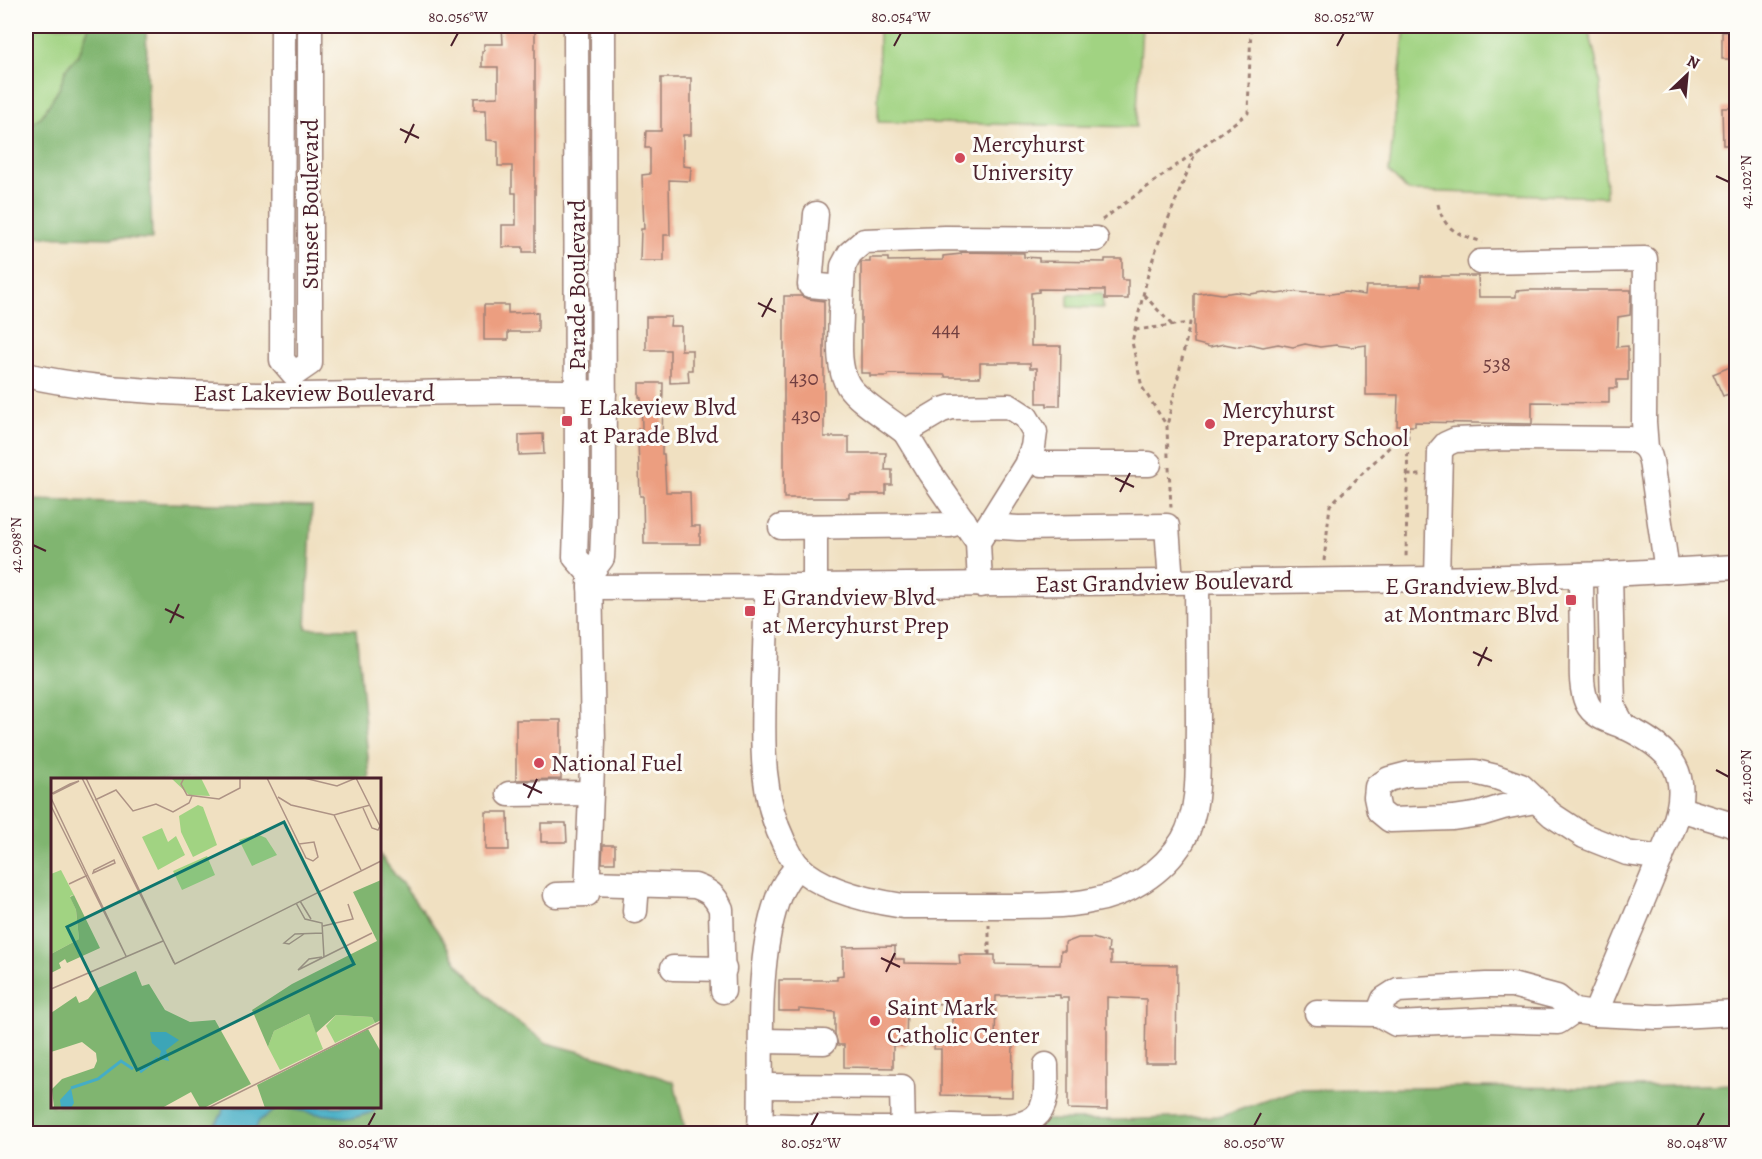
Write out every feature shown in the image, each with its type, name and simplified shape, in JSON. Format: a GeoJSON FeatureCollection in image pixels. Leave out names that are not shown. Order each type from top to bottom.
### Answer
{"type":"FeatureCollection","features":[{"type":"Feature","properties":{"kind":"street","name":"Sunset Boulevard"},"geometry":{"type":"LineString","coordinates":[[283,26],[282,360],[293,384],[310,363],[310,26]]}},
{"type":"Feature","properties":{"kind":"street","name":"Parade Boulevard"},"geometry":{"type":"LineString","coordinates":[[576,26],[575,557],[590,581]]}},
{"type":"Feature","properties":{"kind":"street","name":"Parade Boulevard"},"geometry":{"type":"LineString","coordinates":[[590,581],[602,558],[603,26]]}},
{"type":"Feature","properties":{"kind":"street"},"geometry":{"type":"LineString","coordinates":[[816,214],[810,285],[841,301]]}},
{"type":"Feature","properties":{"kind":"street"},"geometry":{"type":"LineString","coordinates":[[1099,229],[864,241],[850,253],[843,266],[841,361],[847,384],[856,395],[905,432],[930,473],[964,521],[983,534],[1018,528],[1167,526],[1171,582]]}},
{"type":"Feature","properties":{"kind":"street"},"geometry":{"type":"LineString","coordinates":[[1484,252],[1645,259],[1644,422],[1646,448],[1651,461],[1667,571]]}},
{"type":"Feature","properties":{"kind":"street","name":"East Lakeview Boulevard"},"geometry":{"type":"LineString","coordinates":[[26,375],[84,385],[245,395],[293,384],[604,393]]}},
{"type":"Feature","properties":{"kind":"street"},"geometry":{"type":"LineString","coordinates":[[905,432],[942,410],[952,407],[1009,406],[1026,417],[1035,432],[1028,460],[983,534],[980,585]]}},
{"type":"Feature","properties":{"kind":"street"},"geometry":{"type":"LineString","coordinates":[[1437,579],[1438,475],[1440,451],[1446,444],[1455,440],[1508,438],[1630,439],[1646,448]]}},
{"type":"Feature","properties":{"kind":"street"},"geometry":{"type":"LineString","coordinates":[[1028,460],[1042,464],[1149,464]]}},
{"type":"Feature","properties":{"kind":"street"},"geometry":{"type":"LineString","coordinates":[[781,527],[950,525],[964,521]]}},
{"type":"Feature","properties":{"kind":"street"},"geometry":{"type":"LineString","coordinates":[[814,586],[815,527]]}},
{"type":"Feature","properties":{"kind":"street","name":"East Grandview Boulevard"},"geometry":{"type":"LineString","coordinates":[[590,581],[766,586],[980,585],[1437,579],[1610,574],[1737,567]]}},
{"type":"Feature","properties":{"kind":"street"},"geometry":{"type":"LineString","coordinates":[[1610,574],[1612,707],[1624,727]]}},
{"type":"Feature","properties":{"kind":"street"},"geometry":{"type":"LineString","coordinates":[[1581,575],[1584,693],[1587,705],[1593,712],[1648,740],[1665,753],[1672,761],[1682,788],[1680,809],[1661,858],[1584,1013]]}},
{"type":"Feature","properties":{"kind":"street"},"geometry":{"type":"LineString","coordinates":[[556,895],[587,894],[593,741],[590,581]]}},
{"type":"Feature","properties":{"kind":"street"},"geometry":{"type":"LineString","coordinates":[[766,586],[763,742],[765,780],[778,831],[798,866],[844,893],[879,902],[903,906],[989,906],[1057,905],[1089,902],[1114,896],[1134,887],[1150,876],[1167,860],[1182,840],[1190,822],[1197,781],[1197,582]]}},
{"type":"Feature","properties":{"kind":"street"},"geometry":{"type":"LineString","coordinates":[[1535,801],[1462,817],[1402,821],[1390,820],[1379,811],[1376,797],[1377,787],[1389,779],[1408,774],[1475,772],[1521,786],[1535,801],[1584,836],[1607,847],[1627,853],[1661,858]]}},
{"type":"Feature","properties":{"kind":"street"},"geometry":{"type":"LineString","coordinates":[[521,789],[591,793]]}},
{"type":"Feature","properties":{"kind":"street"},"geometry":{"type":"LineString","coordinates":[[1680,809],[1737,826]]}},
{"type":"Feature","properties":{"kind":"street"},"geometry":{"type":"LineString","coordinates":[[798,866],[785,882],[777,901],[770,929],[762,988],[761,1129],[928,1131],[948,1126],[1007,1126],[1023,1123],[1035,1117],[1042,1109],[1045,1098],[1046,1065]]}},
{"type":"Feature","properties":{"kind":"street"},"geometry":{"type":"LineString","coordinates":[[588,883],[695,886],[708,891],[717,898],[721,909],[723,980],[674,968]]}},
{"type":"Feature","properties":{"kind":"street"},"geometry":{"type":"LineString","coordinates":[[635,911],[637,884]]}},
{"type":"Feature","properties":{"kind":"street"},"geometry":{"type":"LineString","coordinates":[[1378,1014],[1384,999],[1398,990],[1486,985],[1512,985],[1557,997],[1584,1013]]}},
{"type":"Feature","properties":{"kind":"street"},"geometry":{"type":"LineString","coordinates":[[1317,1013],[1378,1014],[1396,1024],[1484,1020],[1558,1022],[1584,1013],[1658,1017],[1737,1013]]}},
{"type":"Feature","properties":{"kind":"street"},"geometry":{"type":"LineString","coordinates":[[762,1041],[824,1042]]}},
{"type":"Feature","properties":{"kind":"street"},"geometry":{"type":"LineString","coordinates":[[762,1086],[902,1087],[903,1131]]}},
{"type":"Feature","properties":{"kind":"path"},"geometry":{"type":"LineString","coordinates":[[1099,229],[1196,151],[1248,113],[1251,26]]}},
{"type":"Feature","properties":{"kind":"path"},"geometry":{"type":"LineString","coordinates":[[1167,426],[1142,387],[1132,342],[1158,244],[1196,151]]}},
{"type":"Feature","properties":{"kind":"path"},"geometry":{"type":"LineString","coordinates":[[1438,204],[1441,218],[1452,230],[1484,252]]}},
{"type":"Feature","properties":{"kind":"path"},"geometry":{"type":"LineString","coordinates":[[1144,295],[1172,325]]}},
{"type":"Feature","properties":{"kind":"path"},"geometry":{"type":"LineString","coordinates":[[1135,330],[1190,322],[1167,426],[1172,515]]}},
{"type":"Feature","properties":{"kind":"path"},"geometry":{"type":"LineString","coordinates":[[1324,561],[1330,505],[1408,429],[1406,560]]}},
{"type":"Feature","properties":{"kind":"path"},"geometry":{"type":"LineString","coordinates":[[989,906],[989,955]]}},
{"type":"Feature","properties":{"kind":"green space"},"geometry":{"type":"Polygon","coordinates":[[[26,26],[89,26],[79,54],[66,69],[61,87],[42,116],[26,127],[26,26]]]}},
{"type":"Feature","properties":{"kind":"green space"},"geometry":{"type":"Polygon","coordinates":[[[89,26],[146,26],[152,239],[26,236],[26,127],[42,116],[60,87],[66,69],[79,54],[89,26]]]}},
{"type":"Feature","properties":{"kind":"green space"},"geometry":{"type":"Polygon","coordinates":[[[879,26],[1142,26],[1136,127],[878,122],[879,26]]]}},
{"type":"Feature","properties":{"kind":"green space"},"geometry":{"type":"Polygon","coordinates":[[[1405,26],[1587,26],[1593,46],[1600,89],[1606,197],[1408,191],[1389,172],[1405,26]]]}},
{"type":"Feature","properties":{"kind":"green space"},"geometry":{"type":"Polygon","coordinates":[[[1102,293],[1103,308],[1068,307],[1068,295],[1102,293]]]}},
{"type":"Feature","properties":{"kind":"green space"},"geometry":{"type":"Polygon","coordinates":[[[26,500],[312,506],[306,628],[356,629],[370,778],[51,778],[51,1108],[381,1108],[381,856],[436,929],[461,968],[505,1013],[547,1043],[607,1059],[674,1082],[686,1133],[26,1134],[26,500]]]}},
{"type":"Feature","properties":{"kind":"green space"},"geometry":{"type":"Polygon","coordinates":[[[1736,1084],[1736,1133],[947,1134],[1046,1120],[1222,1116],[1295,1090],[1469,1087],[1603,1088],[1736,1084]]]}},
{"type":"Feature","properties":{"kind":"water"},"geometry":{"type":"Polygon","coordinates":[[[223,1108],[278,1108],[259,1121],[254,1133],[209,1133],[222,1114],[223,1108]]]}},
{"type":"Feature","properties":{"kind":"water"},"geometry":{"type":"Polygon","coordinates":[[[285,1108],[374,1108],[374,1112],[353,1118],[285,1108]]]}},
{"type":"Feature","properties":{"kind":"building"},"geometry":{"type":"Polygon","coordinates":[[[502,26],[535,26],[535,252],[523,252],[523,247],[502,247],[502,225],[516,225],[516,193],[512,193],[512,166],[498,166],[498,141],[487,140],[486,110],[474,110],[474,98],[498,97],[498,67],[482,67],[482,51],[484,51],[484,44],[503,44],[502,26]]]}},
{"type":"Feature","properties":{"kind":"building"},"geometry":{"type":"Polygon","coordinates":[[[1722,32],[1737,32],[1737,59],[1722,59],[1722,32]]]}},
{"type":"Feature","properties":{"kind":"building"},"geometry":{"type":"Polygon","coordinates":[[[661,78],[691,78],[691,135],[683,135],[683,166],[691,167],[690,181],[669,180],[670,235],[664,235],[664,261],[640,261],[641,229],[644,229],[642,175],[650,174],[650,148],[645,148],[646,131],[661,131],[661,78]]]}},
{"type":"Feature","properties":{"kind":"building"},"geometry":{"type":"Polygon","coordinates":[[[1722,108],[1737,108],[1737,145],[1723,145],[1722,108]]]}},
{"type":"Feature","properties":{"kind":"building"},"geometry":{"type":"Polygon","coordinates":[[[961,252],[1024,253],[1024,257],[1039,258],[1039,261],[1105,262],[1105,259],[1122,259],[1122,280],[1128,280],[1128,299],[1105,299],[1105,290],[1039,289],[1039,292],[1031,293],[1031,346],[1061,346],[1060,406],[1037,403],[1037,368],[1030,368],[1030,363],[980,363],[980,377],[888,374],[888,376],[870,376],[870,373],[861,373],[861,262],[870,262],[870,258],[888,258],[888,261],[943,260],[943,256],[961,254],[961,252]]]}},
{"type":"Feature","properties":{"kind":"building"},"geometry":{"type":"Polygon","coordinates":[[[1421,276],[1478,276],[1479,297],[1516,297],[1516,291],[1530,290],[1631,290],[1630,315],[1618,317],[1617,347],[1628,346],[1628,380],[1617,380],[1617,388],[1609,388],[1609,403],[1532,402],[1532,424],[1415,422],[1415,426],[1397,426],[1398,395],[1366,395],[1366,345],[1320,347],[1305,344],[1293,347],[1278,344],[1263,347],[1250,344],[1239,347],[1224,344],[1210,347],[1194,343],[1194,294],[1291,292],[1331,294],[1345,292],[1365,295],[1366,286],[1421,286],[1421,276]]]}},
{"type":"Feature","properties":{"kind":"building"},"geometry":{"type":"Polygon","coordinates":[[[784,296],[801,296],[824,301],[824,437],[849,437],[849,453],[886,453],[885,470],[892,470],[892,485],[886,485],[886,494],[849,494],[849,498],[784,498],[784,296]]]}},
{"type":"Feature","properties":{"kind":"building"},"geometry":{"type":"Polygon","coordinates":[[[484,305],[508,305],[508,313],[538,312],[538,332],[508,332],[508,340],[484,340],[484,305]]]}},
{"type":"Feature","properties":{"kind":"building"},"geometry":{"type":"Polygon","coordinates":[[[646,317],[671,317],[670,326],[681,326],[681,350],[692,350],[692,370],[688,370],[689,382],[670,383],[670,350],[646,350],[646,317]]]}},
{"type":"Feature","properties":{"kind":"building"},"geometry":{"type":"Polygon","coordinates":[[[1737,364],[1737,391],[1723,396],[1713,374],[1737,364]]]}},
{"type":"Feature","properties":{"kind":"building"},"geometry":{"type":"Polygon","coordinates":[[[639,383],[663,383],[662,454],[664,454],[666,492],[690,492],[691,526],[700,526],[700,544],[644,544],[638,440],[638,429],[642,429],[639,383]]]}},
{"type":"Feature","properties":{"kind":"building"},"geometry":{"type":"Polygon","coordinates":[[[543,434],[544,454],[519,455],[519,435],[543,434]]]}},
{"type":"Feature","properties":{"kind":"building","name":"National Fuel"},"geometry":{"type":"Polygon","coordinates":[[[516,720],[561,720],[561,779],[516,780],[516,720]]]}},
{"type":"Feature","properties":{"kind":"building"},"geometry":{"type":"Polygon","coordinates":[[[486,812],[508,812],[509,850],[486,850],[486,812]]]}},
{"type":"Feature","properties":{"kind":"building"},"geometry":{"type":"Polygon","coordinates":[[[541,823],[566,823],[567,842],[541,842],[541,823]]]}},
{"type":"Feature","properties":{"kind":"building"},"geometry":{"type":"Polygon","coordinates":[[[603,845],[615,845],[615,863],[602,863],[603,845]]]}},
{"type":"Feature","properties":{"kind":"building","name":"Saint Mark Catholic Center"},"geometry":{"type":"Polygon","coordinates":[[[1078,938],[1093,938],[1109,943],[1108,952],[1111,952],[1111,964],[1177,965],[1176,1063],[1145,1063],[1146,999],[1107,997],[1107,1110],[1068,1109],[1068,998],[1060,998],[1060,995],[996,996],[995,1041],[1013,1042],[1012,1097],[941,1095],[941,1049],[934,1049],[935,1033],[952,1033],[952,1004],[907,1003],[906,1046],[893,1045],[893,1068],[844,1067],[844,1045],[838,1045],[835,1034],[835,1012],[799,1009],[799,1011],[779,1011],[779,980],[837,980],[837,976],[843,975],[843,947],[895,946],[895,959],[904,959],[904,963],[960,964],[959,955],[995,955],[995,964],[1060,965],[1061,951],[1065,951],[1065,943],[1078,938]]]}},
{"type":"Feature","properties":{"kind":"place","name":"Mercyhurst University"},"geometry":{"type":"Point","coordinates":[960,158]}},
{"type":"Feature","properties":{"kind":"place","name":"E Lakeview Blvd at Parade Blvd"},"geometry":{"type":"Point","coordinates":[567,421]}},
{"type":"Feature","properties":{"kind":"place","name":"Mercyhurst Preparatory School"},"geometry":{"type":"Point","coordinates":[1210,424]}},
{"type":"Feature","properties":{"kind":"place","name":"E Grandview Blvd at Montmarc Blvd"},"geometry":{"type":"Point","coordinates":[1571,600]}},
{"type":"Feature","properties":{"kind":"place","name":"E Grandview Blvd at Mercyhurst Prep"},"geometry":{"type":"Point","coordinates":[750,611]}},
{"type":"Feature","properties":{"kind":"place","name":"National Fuel"},"geometry":{"type":"Point","coordinates":[539,763]}},
{"type":"Feature","properties":{"kind":"place","name":"Saint Mark Catholic Center"},"geometry":{"type":"Point","coordinates":[875,1021]}}]}
